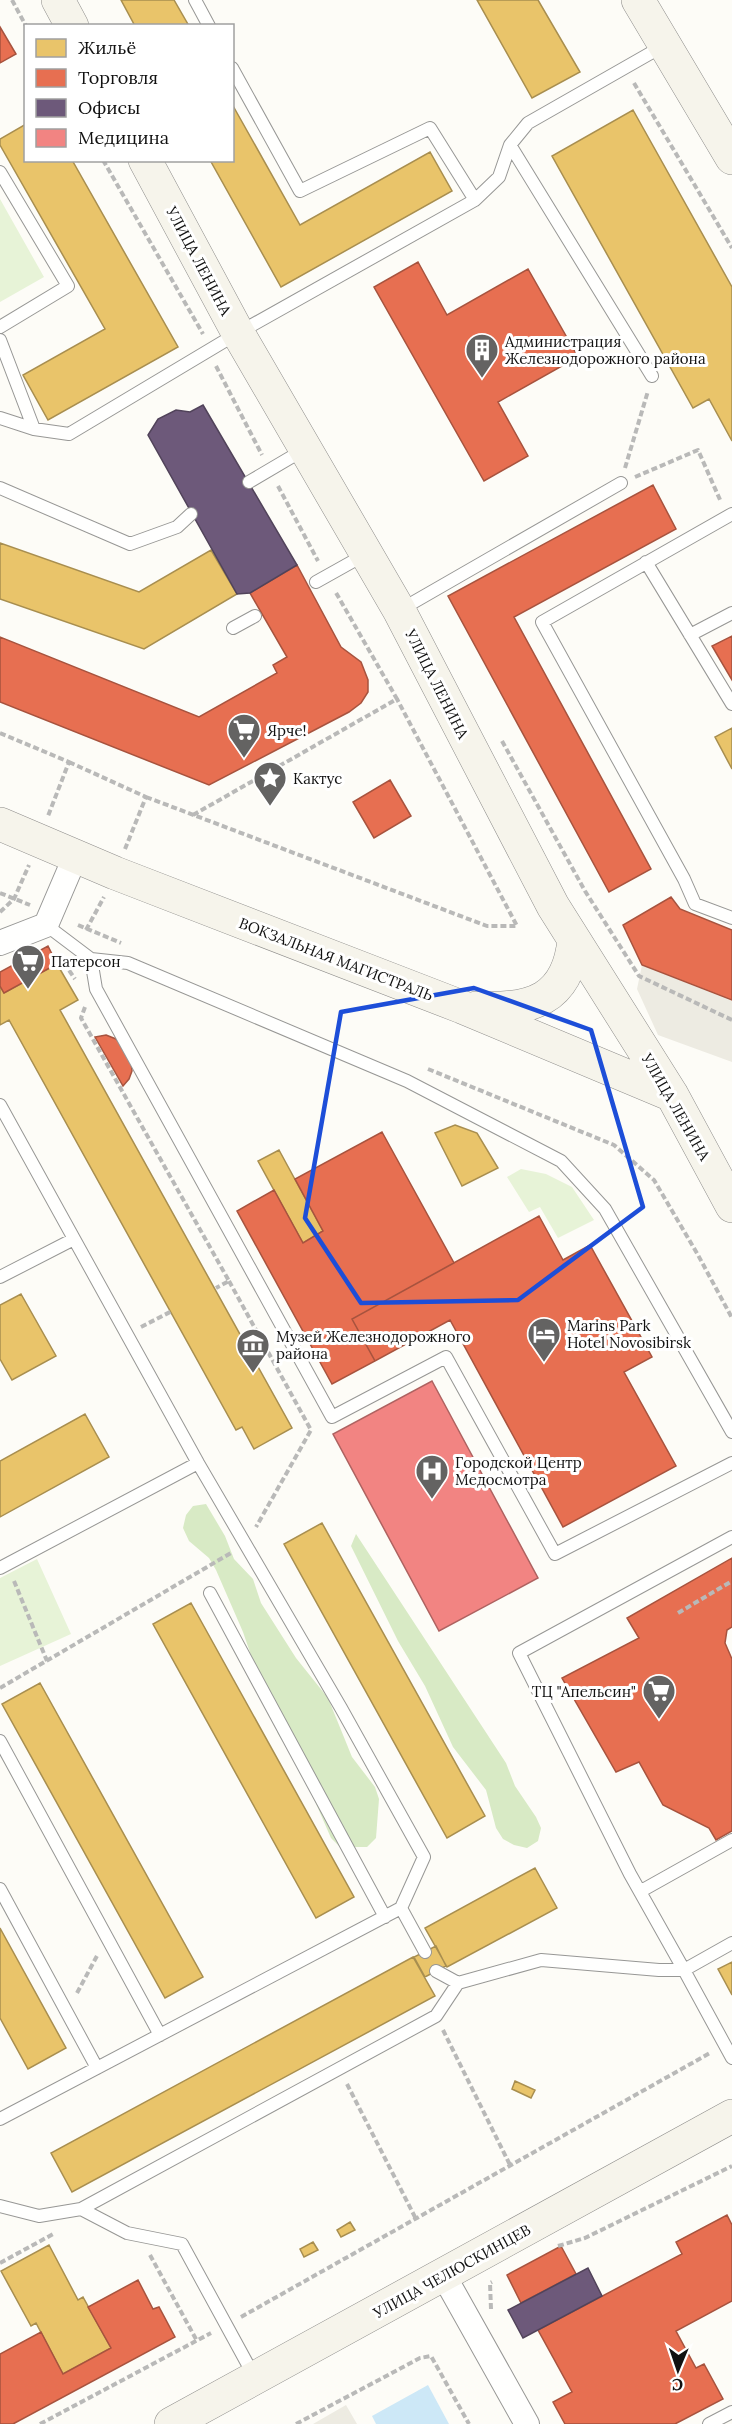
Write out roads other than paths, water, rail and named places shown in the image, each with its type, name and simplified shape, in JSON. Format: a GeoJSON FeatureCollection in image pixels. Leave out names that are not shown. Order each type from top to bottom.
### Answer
{"type":"FeatureCollection","features":[{"type":"Feature","properties":{"kind":"main road"},"geometry":{"type":"LineString","coordinates":[[58,0],[71,24]]}},
{"type":"Feature","properties":{"kind":"main road"},"geometry":{"type":"LineString","coordinates":[[638,0],[732,158]]}},
{"type":"Feature","properties":{"kind":"main road","name":"УЛИЦА ЛЕНИНА"},"geometry":{"type":"LineString","coordinates":[[146,162],[224,341],[305,449],[367,554],[399,610],[553,906],[672,1095],[732,1206]]}},
{"type":"Feature","properties":{"kind":"main road","name":"ВОКЗАЛЬНАЯ МАГИСТРАЛЬ"},"geometry":{"type":"LineString","coordinates":[[0,824],[115,873],[462,1007],[672,1095]]}},
{"type":"Feature","properties":{"kind":"main road"},"geometry":{"type":"LineString","coordinates":[[462,1007],[499,1010],[530,1005],[553,992],[567,975],[574,940]]}},
{"type":"Feature","properties":{"kind":"main road","name":"УЛИЦА ЧЕЛЮСКИНЦЕВ"},"geometry":{"type":"LineString","coordinates":[[171,2424],[732,2116]]}},
{"type":"Feature","properties":{"kind":"street"},"geometry":{"type":"LineString","coordinates":[[0,944],[46,925],[76,855]]}},
{"type":"Feature","properties":{"kind":"street"},"geometry":{"type":"LineString","coordinates":[[444,2276],[527,2424]]}},
{"type":"Feature","properties":{"kind":"lane"},"geometry":{"type":"LineString","coordinates":[[195,0],[208,24]]}},
{"type":"Feature","properties":{"kind":"lane"},"geometry":{"type":"LineString","coordinates":[[0,418],[34,429],[69,434],[224,341],[475,200],[499,177],[510,145],[528,123],[664,45]]}},
{"type":"Feature","properties":{"kind":"lane"},"geometry":{"type":"LineString","coordinates":[[234,72],[300,191],[430,128],[475,200]]}},
{"type":"Feature","properties":{"kind":"lane"},"geometry":{"type":"LineString","coordinates":[[510,145],[652,376]]}},
{"type":"Feature","properties":{"kind":"lane"},"geometry":{"type":"LineString","coordinates":[[0,172],[68,286],[0,327]]}},
{"type":"Feature","properties":{"kind":"lane"},"geometry":{"type":"LineString","coordinates":[[0,340],[34,429]]}},
{"type":"Feature","properties":{"kind":"lane"},"geometry":{"type":"LineString","coordinates":[[249,482],[305,449]]}},
{"type":"Feature","properties":{"kind":"lane"},"geometry":{"type":"LineString","coordinates":[[399,610],[621,483]]}},
{"type":"Feature","properties":{"kind":"lane"},"geometry":{"type":"LineString","coordinates":[[0,488],[130,544],[177,526],[191,514]]}},
{"type":"Feature","properties":{"kind":"lane"},"geometry":{"type":"LineString","coordinates":[[730,515],[542,622],[684,879],[695,904],[732,918]]}},
{"type":"Feature","properties":{"kind":"lane"},"geometry":{"type":"LineString","coordinates":[[321,579],[367,554]]}},
{"type":"Feature","properties":{"kind":"lane"},"geometry":{"type":"LineString","coordinates":[[646,562],[732,704]]}},
{"type":"Feature","properties":{"kind":"lane"},"geometry":{"type":"LineString","coordinates":[[690,635],[732,613]]}},
{"type":"Feature","properties":{"kind":"lane"},"geometry":{"type":"LineString","coordinates":[[233,628],[255,616]]}},
{"type":"Feature","properties":{"kind":"lane"},"geometry":{"type":"LineString","coordinates":[[46,925],[91,959],[128,963],[407,1081],[561,1161],[605,1209],[732,1432]]}},
{"type":"Feature","properties":{"kind":"lane"},"geometry":{"type":"LineString","coordinates":[[91,959],[92,994],[332,1417],[446,1357],[555,1554],[732,1463]]}},
{"type":"Feature","properties":{"kind":"lane"},"geometry":{"type":"LineString","coordinates":[[0,1105],[198,1463],[341,1708],[424,1857],[401,1908],[0,2119]]}},
{"type":"Feature","properties":{"kind":"lane"},"geometry":{"type":"LineString","coordinates":[[0,1277],[74,1239]]}},
{"type":"Feature","properties":{"kind":"lane"},"geometry":{"type":"LineString","coordinates":[[4,1566],[198,1463]]}},
{"type":"Feature","properties":{"kind":"lane"},"geometry":{"type":"LineString","coordinates":[[732,1537],[519,1653],[630,1874],[732,2058]]}},
{"type":"Feature","properties":{"kind":"lane"},"geometry":{"type":"LineString","coordinates":[[210,1593],[385,1917]]}},
{"type":"Feature","properties":{"kind":"lane"},"geometry":{"type":"LineString","coordinates":[[0,1741],[160,2035]]}},
{"type":"Feature","properties":{"kind":"lane"},"geometry":{"type":"LineString","coordinates":[[641,1892],[732,1840]]}},
{"type":"Feature","properties":{"kind":"lane"},"geometry":{"type":"LineString","coordinates":[[0,1888],[97,2068]]}},
{"type":"Feature","properties":{"kind":"lane"},"geometry":{"type":"LineString","coordinates":[[401,1908],[425,1952]]}},
{"type":"Feature","properties":{"kind":"lane"},"geometry":{"type":"LineString","coordinates":[[0,2206],[39,2216],[86,2212],[436,2016],[458,1983],[541,1960],[684,1970],[732,1942]]}},
{"type":"Feature","properties":{"kind":"lane"},"geometry":{"type":"LineString","coordinates":[[436,1971],[458,1983]]}},
{"type":"Feature","properties":{"kind":"lane"},"geometry":{"type":"LineString","coordinates":[[86,2212],[128,2233],[182,2244],[255,2377]]}},
{"type":"Feature","properties":{"kind":"lane"},"geometry":{"type":"LineString","coordinates":[[709,2424],[732,2412]]}},
{"type":"Feature","properties":{"kind":"water"},"geometry":{"type":"Polygon","coordinates":[[[428,2385],[449,2424],[376,2424],[372,2416],[428,2385]]]}},
{"type":"Feature","properties":{"kind":"place","name":"Администрация Железнодорожного района"},"geometry":{"type":"Point","coordinates":[482,379]}},
{"type":"Feature","properties":{"kind":"place","name":"Ярче!"},"geometry":{"type":"Point","coordinates":[244,759]}},
{"type":"Feature","properties":{"kind":"place","name":"Кактус"},"geometry":{"type":"Point","coordinates":[270,807]}},
{"type":"Feature","properties":{"kind":"place","name":"Патерсон"},"geometry":{"type":"Point","coordinates":[28,990]}},
{"type":"Feature","properties":{"kind":"place","name":"Marins Park Hotel Novosibirsk"},"geometry":{"type":"Point","coordinates":[544,1363]}},
{"type":"Feature","properties":{"kind":"place","name":"Музей Железнодорожного района"},"geometry":{"type":"Point","coordinates":[253,1374]}},
{"type":"Feature","properties":{"kind":"place","name":"Городской Центр Медосмотра"},"geometry":{"type":"Point","coordinates":[432,1500]}},
{"type":"Feature","properties":{"kind":"place","name":"ТЦ \"Апельсин\""},"geometry":{"type":"Point","coordinates":[659,1720]}}]}
